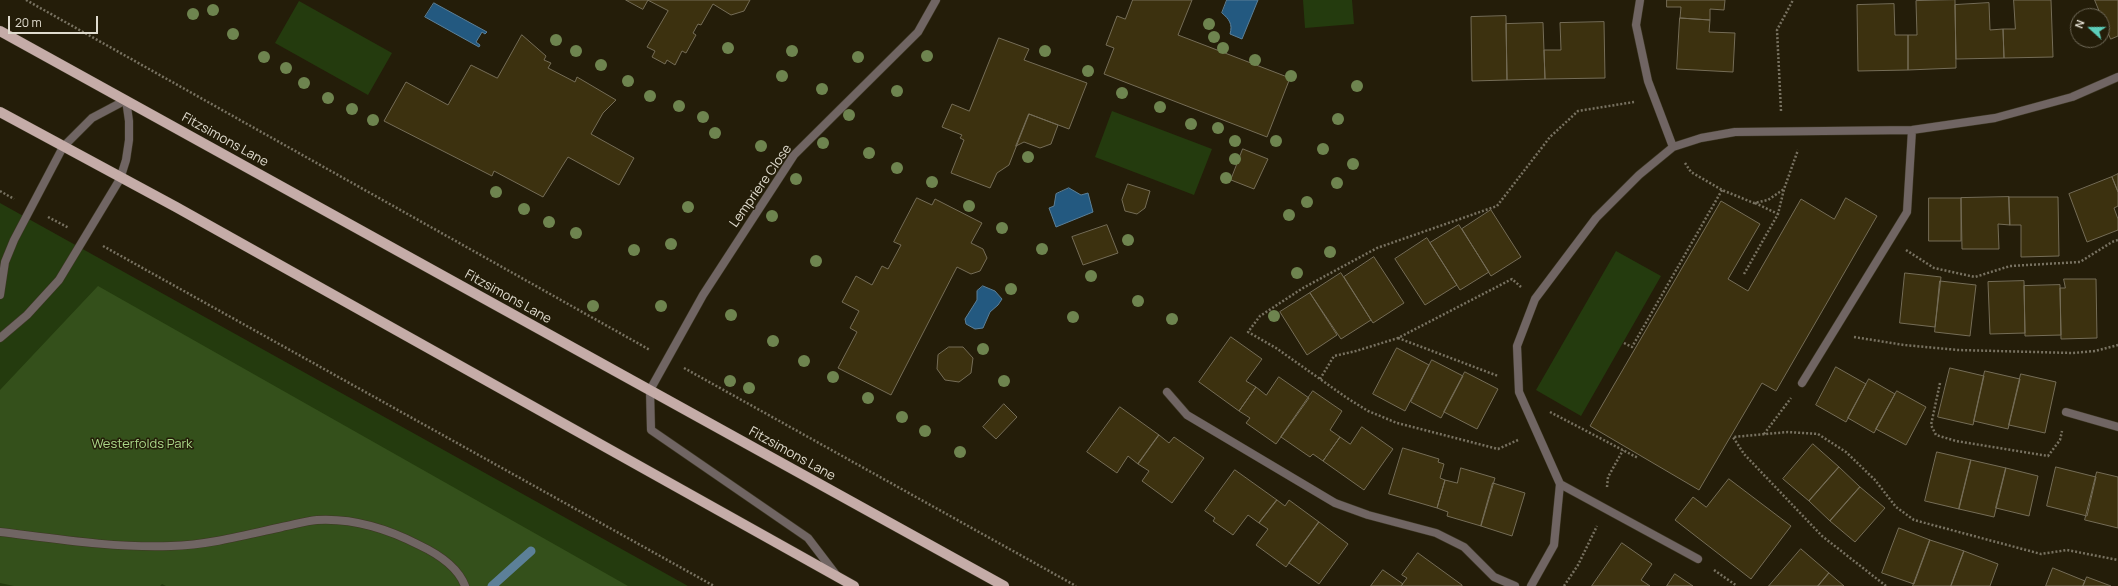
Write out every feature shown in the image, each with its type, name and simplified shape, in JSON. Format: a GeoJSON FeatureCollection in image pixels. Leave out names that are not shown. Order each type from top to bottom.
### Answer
{"type":"FeatureCollection","features":[{"type":"Feature","properties":{"kind":"main road","name":"Fitzsimons Lane"},"geometry":{"type":"LineString","coordinates":[[0,30],[1004,586]]}},
{"type":"Feature","properties":{"kind":"main road"},"geometry":{"type":"LineString","coordinates":[[0,112],[120,179],[176,207],[854,586]]}},
{"type":"Feature","properties":{"kind":"street","name":"Lempriere Close"},"geometry":{"type":"LineString","coordinates":[[650,390],[702,295],[794,155],[918,32],[936,0]]}},
{"type":"Feature","properties":{"kind":"street"},"geometry":{"type":"LineString","coordinates":[[1640,0],[1636,24],[1648,81],[1672,147]]}},
{"type":"Feature","properties":{"kind":"street"},"geometry":{"type":"LineString","coordinates":[[1531,586],[1554,545],[1560,484],[1519,392],[1517,346],[1536,299],[1596,218],[1639,175],[1672,147],[1700,138],[1735,132],[1912,130],[1995,118],[2072,97],[2118,77]]}},
{"type":"Feature","properties":{"kind":"street"},"geometry":{"type":"LineString","coordinates":[[0,295],[5,262],[14,240],[63,147],[92,118],[126,100],[129,121],[129,140],[126,160],[120,179],[67,268],[45,297],[0,338]]}},
{"type":"Feature","properties":{"kind":"street"},"geometry":{"type":"LineString","coordinates":[[1802,383],[1907,212],[1912,130]]}},
{"type":"Feature","properties":{"kind":"street"},"geometry":{"type":"LineString","coordinates":[[650,390],[650,430],[808,538],[837,576]]}},
{"type":"Feature","properties":{"kind":"street"},"geometry":{"type":"LineString","coordinates":[[1167,392],[1188,415],[1335,503],[1368,515],[1436,533],[1464,546],[1494,577],[1516,586]]}},
{"type":"Feature","properties":{"kind":"street"},"geometry":{"type":"LineString","coordinates":[[2066,412],[2118,427]]}},
{"type":"Feature","properties":{"kind":"street"},"geometry":{"type":"LineString","coordinates":[[1560,484],[1698,559]]}},
{"type":"Feature","properties":{"kind":"street"},"geometry":{"type":"LineString","coordinates":[[0,532],[108,544],[172,546],[217,540],[316,520],[339,520],[365,524],[402,536],[431,551],[452,567],[465,586]]}},
{"type":"Feature","properties":{"kind":"path"},"geometry":{"type":"LineString","coordinates":[[26,0],[1076,586]]}},
{"type":"Feature","properties":{"kind":"path"},"geometry":{"type":"LineString","coordinates":[[1781,132],[1777,30],[1792,0]]}},
{"type":"Feature","properties":{"kind":"path"},"geometry":{"type":"LineString","coordinates":[[1638,458],[1543,409],[1549,425],[1537,432],[1498,449],[1397,423],[1368,411],[1276,348],[1248,332],[1260,316],[1303,288],[1377,248],[1497,206],[1550,137],[1578,111],[1655,99]]}},
{"type":"Feature","properties":{"kind":"path"},"geometry":{"type":"LineString","coordinates":[[1744,274],[1778,214],[1784,189],[1807,131]]}},
{"type":"Feature","properties":{"kind":"path"},"geometry":{"type":"LineString","coordinates":[[1672,147],[1691,172],[1722,190],[1778,214]]}},
{"type":"Feature","properties":{"kind":"path"},"geometry":{"type":"LineString","coordinates":[[1754,203],[1768,200],[1784,189]]}},
{"type":"Feature","properties":{"kind":"path"},"geometry":{"type":"LineString","coordinates":[[1624,343],[1632,347],[1722,190]]}},
{"type":"Feature","properties":{"kind":"path"},"geometry":{"type":"LineString","coordinates":[[86,236],[714,586]]}},
{"type":"Feature","properties":{"kind":"path"},"geometry":{"type":"LineString","coordinates":[[1890,240],[1934,268],[1975,277],[2010,266],[2080,262],[2112,242],[2118,240]]}},
{"type":"Feature","properties":{"kind":"path"},"geometry":{"type":"LineString","coordinates":[[1320,379],[1334,356],[1398,338],[1512,279],[1536,299]]}},
{"type":"Feature","properties":{"kind":"path"},"geometry":{"type":"LineString","coordinates":[[1833,333],[1904,345],[1958,350],[2073,353],[2096,351],[2118,345]]}},
{"type":"Feature","properties":{"kind":"path"},"geometry":{"type":"LineString","coordinates":[[1398,338],[1519,383]]}},
{"type":"Feature","properties":{"kind":"path"},"geometry":{"type":"LineString","coordinates":[[1763,434],[1802,383]]}},
{"type":"Feature","properties":{"kind":"path"},"geometry":{"type":"LineString","coordinates":[[1940,383],[1931,425],[1936,435],[1956,441],[2048,456],[2060,440],[2066,412]]}},
{"type":"Feature","properties":{"kind":"path"},"geometry":{"type":"LineString","coordinates":[[1886,586],[1822,536],[1744,454],[1733,438],[1788,432],[1818,434],[1846,452],[1875,480],[1896,507],[1914,520],[2041,554],[2067,550],[2118,560]]}},
{"type":"Feature","properties":{"kind":"path"},"geometry":{"type":"LineString","coordinates":[[1698,559],[1737,586]]}},
{"type":"Feature","properties":{"kind":"green space"},"geometry":{"type":"Polygon","coordinates":[[[1303,0],[1352,0],[1354,24],[1305,28],[1303,0]]]}},
{"type":"Feature","properties":{"kind":"green space"},"geometry":{"type":"Polygon","coordinates":[[[299,1],[392,53],[368,95],[275,43],[299,1]]]}},
{"type":"Feature","properties":{"kind":"green space"},"geometry":{"type":"Polygon","coordinates":[[[1112,111],[1212,149],[1194,195],[1095,157],[1112,111]]]}},
{"type":"Feature","properties":{"kind":"green space","name":"Westerfolds Park"},"geometry":{"type":"Polygon","coordinates":[[[0,203],[688,586],[0,586],[0,203]]]}},
{"type":"Feature","properties":{"kind":"green space"},"geometry":{"type":"Polygon","coordinates":[[[1616,251],[1661,276],[1581,416],[1536,390],[1616,251]]]}},
{"type":"Feature","properties":{"kind":"green space","name":"Westerfolds Park"},"geometry":{"type":"Polygon","coordinates":[[[98,286],[628,586],[166,586],[162,584],[160,586],[14,586],[0,583],[0,390],[98,286]]]}},
{"type":"Feature","properties":{"kind":"water"},"geometry":{"type":"Polygon","coordinates":[[[1227,0],[1258,0],[1242,39],[1230,34],[1230,22],[1222,13],[1227,0]]]}},
{"type":"Feature","properties":{"kind":"water"},"geometry":{"type":"Polygon","coordinates":[[[434,3],[487,32],[485,34],[482,32],[476,42],[480,45],[479,47],[425,17],[434,3]]]}},
{"type":"Feature","properties":{"kind":"water"},"geometry":{"type":"Polygon","coordinates":[[[1069,188],[1081,195],[1088,193],[1093,212],[1056,227],[1049,208],[1054,206],[1056,194],[1069,188]]]}},
{"type":"Feature","properties":{"kind":"water"},"geometry":{"type":"Polygon","coordinates":[[[983,286],[995,291],[1002,299],[990,312],[983,328],[975,329],[966,324],[965,319],[977,300],[977,291],[983,286]]]}},
{"type":"Feature","properties":{"kind":"building"},"geometry":{"type":"Polygon","coordinates":[[[626,0],[648,0],[643,9],[626,0]]]}},
{"type":"Feature","properties":{"kind":"building"},"geometry":{"type":"Polygon","coordinates":[[[648,0],[750,0],[744,11],[731,15],[713,4],[701,25],[698,24],[693,33],[696,35],[686,53],[682,51],[675,65],[667,60],[665,64],[652,57],[655,51],[647,47],[668,11],[648,0]]]}},
{"type":"Feature","properties":{"kind":"building"},"geometry":{"type":"Polygon","coordinates":[[[1133,0],[1192,0],[1178,35],[1290,78],[1267,137],[1104,74],[1114,48],[1106,45],[1117,16],[1125,19],[1133,0]]]}},
{"type":"Feature","properties":{"kind":"building"},"geometry":{"type":"Polygon","coordinates":[[[1667,0],[1725,0],[1724,10],[1710,9],[1710,20],[1680,18],[1681,7],[1667,7],[1667,0]]]}},
{"type":"Feature","properties":{"kind":"building"},"geometry":{"type":"Polygon","coordinates":[[[1955,0],[1956,68],[1908,70],[1908,35],[1917,35],[1916,1],[1955,0]]]}},
{"type":"Feature","properties":{"kind":"building"},"geometry":{"type":"Polygon","coordinates":[[[2014,0],[2051,0],[2053,57],[2004,58],[2003,29],[2015,29],[2014,0]]]}},
{"type":"Feature","properties":{"kind":"building"},"geometry":{"type":"Polygon","coordinates":[[[2095,0],[2118,0],[2118,36],[2111,39],[2110,37],[2110,8],[2098,8],[2095,0]]]}},
{"type":"Feature","properties":{"kind":"building"},"geometry":{"type":"Polygon","coordinates":[[[1989,3],[1990,30],[2003,29],[2004,58],[1956,59],[1955,5],[1989,3]]]}},
{"type":"Feature","properties":{"kind":"building"},"geometry":{"type":"Polygon","coordinates":[[[1894,4],[1895,35],[1908,35],[1908,70],[1858,71],[1857,5],[1894,4]]]}},
{"type":"Feature","properties":{"kind":"building"},"geometry":{"type":"Polygon","coordinates":[[[1506,16],[1507,80],[1472,81],[1471,17],[1506,16]]]}},
{"type":"Feature","properties":{"kind":"building"},"geometry":{"type":"Polygon","coordinates":[[[1680,18],[1710,20],[1709,32],[1735,33],[1733,72],[1677,69],[1680,18]]]}},
{"type":"Feature","properties":{"kind":"building"},"geometry":{"type":"Polygon","coordinates":[[[1604,22],[1605,78],[1545,79],[1544,50],[1561,50],[1560,23],[1604,22]]]}},
{"type":"Feature","properties":{"kind":"building"},"geometry":{"type":"Polygon","coordinates":[[[1543,23],[1545,79],[1507,80],[1506,24],[1543,23]]]}},
{"type":"Feature","properties":{"kind":"building"},"geometry":{"type":"Polygon","coordinates":[[[522,35],[546,56],[544,60],[551,63],[548,68],[575,82],[577,77],[616,100],[603,113],[591,134],[634,158],[619,185],[568,157],[543,197],[494,171],[492,176],[384,121],[406,82],[448,105],[471,65],[497,78],[522,35]]]}},
{"type":"Feature","properties":{"kind":"building"},"geometry":{"type":"Polygon","coordinates":[[[999,38],[1029,49],[1024,60],[1087,83],[1069,129],[1029,114],[1009,165],[997,173],[990,188],[951,173],[964,140],[960,138],[962,135],[942,127],[952,104],[969,111],[999,38]]]}},
{"type":"Feature","properties":{"kind":"building"},"geometry":{"type":"Polygon","coordinates":[[[1029,114],[1058,125],[1051,144],[1040,148],[1024,142],[1016,146],[1029,114]]]}},
{"type":"Feature","properties":{"kind":"building"},"geometry":{"type":"Polygon","coordinates":[[[1243,149],[1268,159],[1254,189],[1231,180],[1243,149]]]}},
{"type":"Feature","properties":{"kind":"building"},"geometry":{"type":"Polygon","coordinates":[[[2118,174],[2118,192],[2112,177],[2118,174]]]}},
{"type":"Feature","properties":{"kind":"building"},"geometry":{"type":"Polygon","coordinates":[[[2112,177],[2118,192],[2118,206],[2114,208],[2118,219],[2118,230],[2087,242],[2069,194],[2112,177]]]}},
{"type":"Feature","properties":{"kind":"building"},"geometry":{"type":"Polygon","coordinates":[[[1128,184],[1150,191],[1145,208],[1137,214],[1125,211],[1122,200],[1128,184]]]}},
{"type":"Feature","properties":{"kind":"building"},"geometry":{"type":"Polygon","coordinates":[[[2009,197],[2058,197],[2059,256],[2021,257],[2021,225],[2010,225],[2009,197]]]}},
{"type":"Feature","properties":{"kind":"building"},"geometry":{"type":"Polygon","coordinates":[[[2009,197],[2010,225],[1998,224],[1999,249],[1962,249],[1961,198],[2009,197]]]}},
{"type":"Feature","properties":{"kind":"building"},"geometry":{"type":"Polygon","coordinates":[[[917,198],[932,205],[935,199],[982,223],[971,243],[983,249],[987,258],[980,271],[971,274],[957,267],[891,395],[838,368],[857,332],[850,328],[859,311],[842,302],[856,276],[872,285],[882,266],[888,269],[901,245],[894,242],[917,198]]]}},
{"type":"Feature","properties":{"kind":"building"},"geometry":{"type":"Polygon","coordinates":[[[1846,198],[1877,216],[1776,391],[1762,383],[1699,490],[1590,426],[1721,201],[1760,224],[1728,279],[1748,291],[1801,199],[1834,219],[1846,198]]]}},
{"type":"Feature","properties":{"kind":"building"},"geometry":{"type":"Polygon","coordinates":[[[1929,198],[1961,198],[1961,241],[1929,241],[1929,198]]]}},
{"type":"Feature","properties":{"kind":"building"},"geometry":{"type":"Polygon","coordinates":[[[1491,210],[1521,257],[1491,276],[1462,229],[1491,210]]]}},
{"type":"Feature","properties":{"kind":"building"},"geometry":{"type":"Polygon","coordinates":[[[1107,225],[1118,253],[1083,265],[1072,237],[1107,225]]]}},
{"type":"Feature","properties":{"kind":"building"},"geometry":{"type":"Polygon","coordinates":[[[1459,225],[1489,272],[1460,290],[1430,243],[1459,225]]]}},
{"type":"Feature","properties":{"kind":"building"},"geometry":{"type":"Polygon","coordinates":[[[1427,238],[1457,285],[1425,305],[1395,259],[1427,238]]]}},
{"type":"Feature","properties":{"kind":"building"},"geometry":{"type":"Polygon","coordinates":[[[1374,257],[1404,303],[1373,323],[1344,277],[1374,257]]]}},
{"type":"Feature","properties":{"kind":"building"},"geometry":{"type":"Polygon","coordinates":[[[1341,273],[1371,320],[1341,339],[1310,293],[1341,273]]]}},
{"type":"Feature","properties":{"kind":"building"},"geometry":{"type":"Polygon","coordinates":[[[1905,273],[1941,277],[1935,327],[1900,323],[1905,273]]]}},
{"type":"Feature","properties":{"kind":"building"},"geometry":{"type":"Polygon","coordinates":[[[2064,279],[2096,279],[2097,338],[2061,339],[2060,288],[2065,288],[2064,279]]]}},
{"type":"Feature","properties":{"kind":"building"},"geometry":{"type":"Polygon","coordinates":[[[1940,281],[1976,285],[1970,336],[1935,332],[1940,281]]]}},
{"type":"Feature","properties":{"kind":"building"},"geometry":{"type":"Polygon","coordinates":[[[2024,281],[2025,333],[1990,334],[1988,282],[2024,281]]]}},
{"type":"Feature","properties":{"kind":"building"},"geometry":{"type":"Polygon","coordinates":[[[2060,285],[2061,335],[2025,336],[2024,286],[2060,285]]]}},
{"type":"Feature","properties":{"kind":"building"},"geometry":{"type":"Polygon","coordinates":[[[1310,293],[1337,335],[1307,355],[1280,312],[1310,293]]]}},
{"type":"Feature","properties":{"kind":"building"},"geometry":{"type":"Polygon","coordinates":[[[1231,337],[1262,359],[1246,381],[1256,387],[1239,411],[1199,382],[1231,337]]]}},
{"type":"Feature","properties":{"kind":"building"},"geometry":{"type":"Polygon","coordinates":[[[949,347],[963,347],[973,358],[971,373],[959,382],[945,380],[937,369],[938,355],[949,347]]]}},
{"type":"Feature","properties":{"kind":"building"},"geometry":{"type":"Polygon","coordinates":[[[1397,348],[1429,365],[1405,411],[1373,394],[1397,348]]]}},
{"type":"Feature","properties":{"kind":"building"},"geometry":{"type":"Polygon","coordinates":[[[1432,360],[1463,376],[1441,418],[1411,402],[1432,360]]]}},
{"type":"Feature","properties":{"kind":"building"},"geometry":{"type":"Polygon","coordinates":[[[1836,367],[1866,384],[1846,422],[1816,405],[1836,367]]]}},
{"type":"Feature","properties":{"kind":"building"},"geometry":{"type":"Polygon","coordinates":[[[1950,368],[1984,376],[1973,425],[1938,417],[1950,368]]]}},
{"type":"Feature","properties":{"kind":"building"},"geometry":{"type":"Polygon","coordinates":[[[1985,371],[2020,379],[2008,429],[1974,421],[1985,371]]]}},
{"type":"Feature","properties":{"kind":"building"},"geometry":{"type":"Polygon","coordinates":[[[1465,372],[1498,389],[1477,429],[1444,412],[1465,372]]]}},
{"type":"Feature","properties":{"kind":"building"},"geometry":{"type":"Polygon","coordinates":[[[2021,374],[2056,382],[2045,433],[2009,425],[2021,374]]]}},
{"type":"Feature","properties":{"kind":"building"},"geometry":{"type":"Polygon","coordinates":[[[1279,377],[1309,398],[1276,444],[1246,423],[1250,418],[1239,411],[1256,387],[1266,395],[1279,377]]]}},
{"type":"Feature","properties":{"kind":"building"},"geometry":{"type":"Polygon","coordinates":[[[1869,379],[1895,394],[1874,433],[1848,418],[1869,379]]]}},
{"type":"Feature","properties":{"kind":"building"},"geometry":{"type":"Polygon","coordinates":[[[1313,391],[1342,411],[1330,430],[1340,437],[1323,461],[1313,454],[1310,457],[1281,437],[1313,391]]]}},
{"type":"Feature","properties":{"kind":"building"},"geometry":{"type":"Polygon","coordinates":[[[1897,391],[1926,407],[1906,445],[1876,429],[1897,391]]]}},
{"type":"Feature","properties":{"kind":"building"},"geometry":{"type":"Polygon","coordinates":[[[1004,404],[1017,417],[996,439],[983,427],[1004,404]]]}},
{"type":"Feature","properties":{"kind":"building"},"geometry":{"type":"Polygon","coordinates":[[[1120,407],[1159,435],[1138,464],[1128,456],[1117,473],[1087,452],[1120,407]]]}},
{"type":"Feature","properties":{"kind":"building"},"geometry":{"type":"Polygon","coordinates":[[[1362,427],[1393,449],[1364,490],[1323,461],[1340,437],[1350,444],[1362,427]]]}},
{"type":"Feature","properties":{"kind":"building"},"geometry":{"type":"Polygon","coordinates":[[[1159,435],[1169,443],[1174,437],[1204,458],[1172,503],[1142,481],[1149,471],[1138,464],[1159,435]]]}},
{"type":"Feature","properties":{"kind":"building"},"geometry":{"type":"Polygon","coordinates":[[[1813,444],[1839,467],[1809,501],[1783,479],[1813,444]]]}},
{"type":"Feature","properties":{"kind":"building"},"geometry":{"type":"Polygon","coordinates":[[[1403,448],[1439,459],[1438,462],[1444,464],[1440,478],[1445,480],[1437,508],[1389,494],[1403,448]]]}},
{"type":"Feature","properties":{"kind":"building"},"geometry":{"type":"Polygon","coordinates":[[[1937,452],[1971,460],[1959,509],[1925,501],[1937,452]]]}},
{"type":"Feature","properties":{"kind":"building"},"geometry":{"type":"Polygon","coordinates":[[[1971,460],[2006,468],[1994,517],[1959,509],[1971,460]]]}},
{"type":"Feature","properties":{"kind":"building"},"geometry":{"type":"Polygon","coordinates":[[[1839,467],[1860,487],[1830,521],[1809,501],[1839,467]]]}},
{"type":"Feature","properties":{"kind":"building"},"geometry":{"type":"Polygon","coordinates":[[[2056,467],[2096,477],[2087,516],[2047,506],[2056,467]]]}},
{"type":"Feature","properties":{"kind":"building"},"geometry":{"type":"Polygon","coordinates":[[[1461,468],[1495,478],[1481,526],[1447,516],[1448,512],[1437,508],[1445,480],[1457,483],[1461,468]]]}},
{"type":"Feature","properties":{"kind":"building"},"geometry":{"type":"Polygon","coordinates":[[[2006,468],[2038,476],[2029,516],[1996,508],[2006,468]]]}},
{"type":"Feature","properties":{"kind":"building"},"geometry":{"type":"Polygon","coordinates":[[[1235,470],[1277,500],[1259,523],[1248,515],[1233,535],[1213,521],[1215,518],[1205,511],[1235,470]]]}},
{"type":"Feature","properties":{"kind":"building"},"geometry":{"type":"Polygon","coordinates":[[[2097,472],[2118,477],[2118,528],[2085,520],[2097,472]]]}},
{"type":"Feature","properties":{"kind":"building"},"geometry":{"type":"Polygon","coordinates":[[[1729,479],[1791,526],[1751,579],[1675,520],[1693,497],[1706,507],[1729,479]]]}},
{"type":"Feature","properties":{"kind":"building"},"geometry":{"type":"Polygon","coordinates":[[[1493,483],[1525,493],[1512,536],[1481,526],[1493,483]]]}},
{"type":"Feature","properties":{"kind":"building"},"geometry":{"type":"Polygon","coordinates":[[[1860,487],[1885,508],[1855,542],[1830,521],[1860,487]]]}},
{"type":"Feature","properties":{"kind":"building"},"geometry":{"type":"Polygon","coordinates":[[[1277,500],[1285,506],[1289,500],[1319,522],[1286,567],[1256,545],[1268,529],[1259,523],[1277,500]]]}},
{"type":"Feature","properties":{"kind":"building"},"geometry":{"type":"Polygon","coordinates":[[[1319,522],[1348,544],[1319,584],[1289,563],[1319,522]]]}},
{"type":"Feature","properties":{"kind":"building"},"geometry":{"type":"Polygon","coordinates":[[[1899,528],[1930,540],[1914,584],[1882,573],[1899,528]]]}},
{"type":"Feature","properties":{"kind":"building"},"geometry":{"type":"Polygon","coordinates":[[[1930,540],[1964,551],[1951,586],[1913,586],[1930,540]]]}},
{"type":"Feature","properties":{"kind":"building"},"geometry":{"type":"Polygon","coordinates":[[[1622,543],[1652,564],[1641,580],[1650,586],[1592,586],[1622,543]]]}},
{"type":"Feature","properties":{"kind":"building"},"geometry":{"type":"Polygon","coordinates":[[[1801,549],[1829,573],[1818,586],[1769,586],[1801,549]]]}},
{"type":"Feature","properties":{"kind":"building"},"geometry":{"type":"Polygon","coordinates":[[[1964,551],[1998,564],[1990,586],[1951,586],[1964,551]]]}},
{"type":"Feature","properties":{"kind":"building"},"geometry":{"type":"Polygon","coordinates":[[[1418,553],[1462,586],[1401,586],[1407,578],[1402,575],[1418,553]]]}},
{"type":"Feature","properties":{"kind":"building"},"geometry":{"type":"Polygon","coordinates":[[[2053,568],[2085,581],[2083,586],[2046,586],[2053,568]]]}},
{"type":"Feature","properties":{"kind":"building"},"geometry":{"type":"Polygon","coordinates":[[[1383,570],[1403,584],[1401,586],[1371,586],[1383,570]]]}},
{"type":"Feature","properties":{"kind":"building"},"geometry":{"type":"Polygon","coordinates":[[[1829,573],[1844,586],[1818,586],[1829,573]]]}},
{"type":"Feature","properties":{"kind":"building"},"geometry":{"type":"Polygon","coordinates":[[[1675,574],[1693,586],[1667,586],[1675,574]]]}},
{"type":"Feature","properties":{"kind":"building"},"geometry":{"type":"Polygon","coordinates":[[[2087,577],[2111,586],[2083,586],[2087,577]]]}},
{"type":"Feature","properties":{"kind":"waterway"},"geometry":{"type":"LineString","coordinates":[[492,586],[531,551]]}}]}
